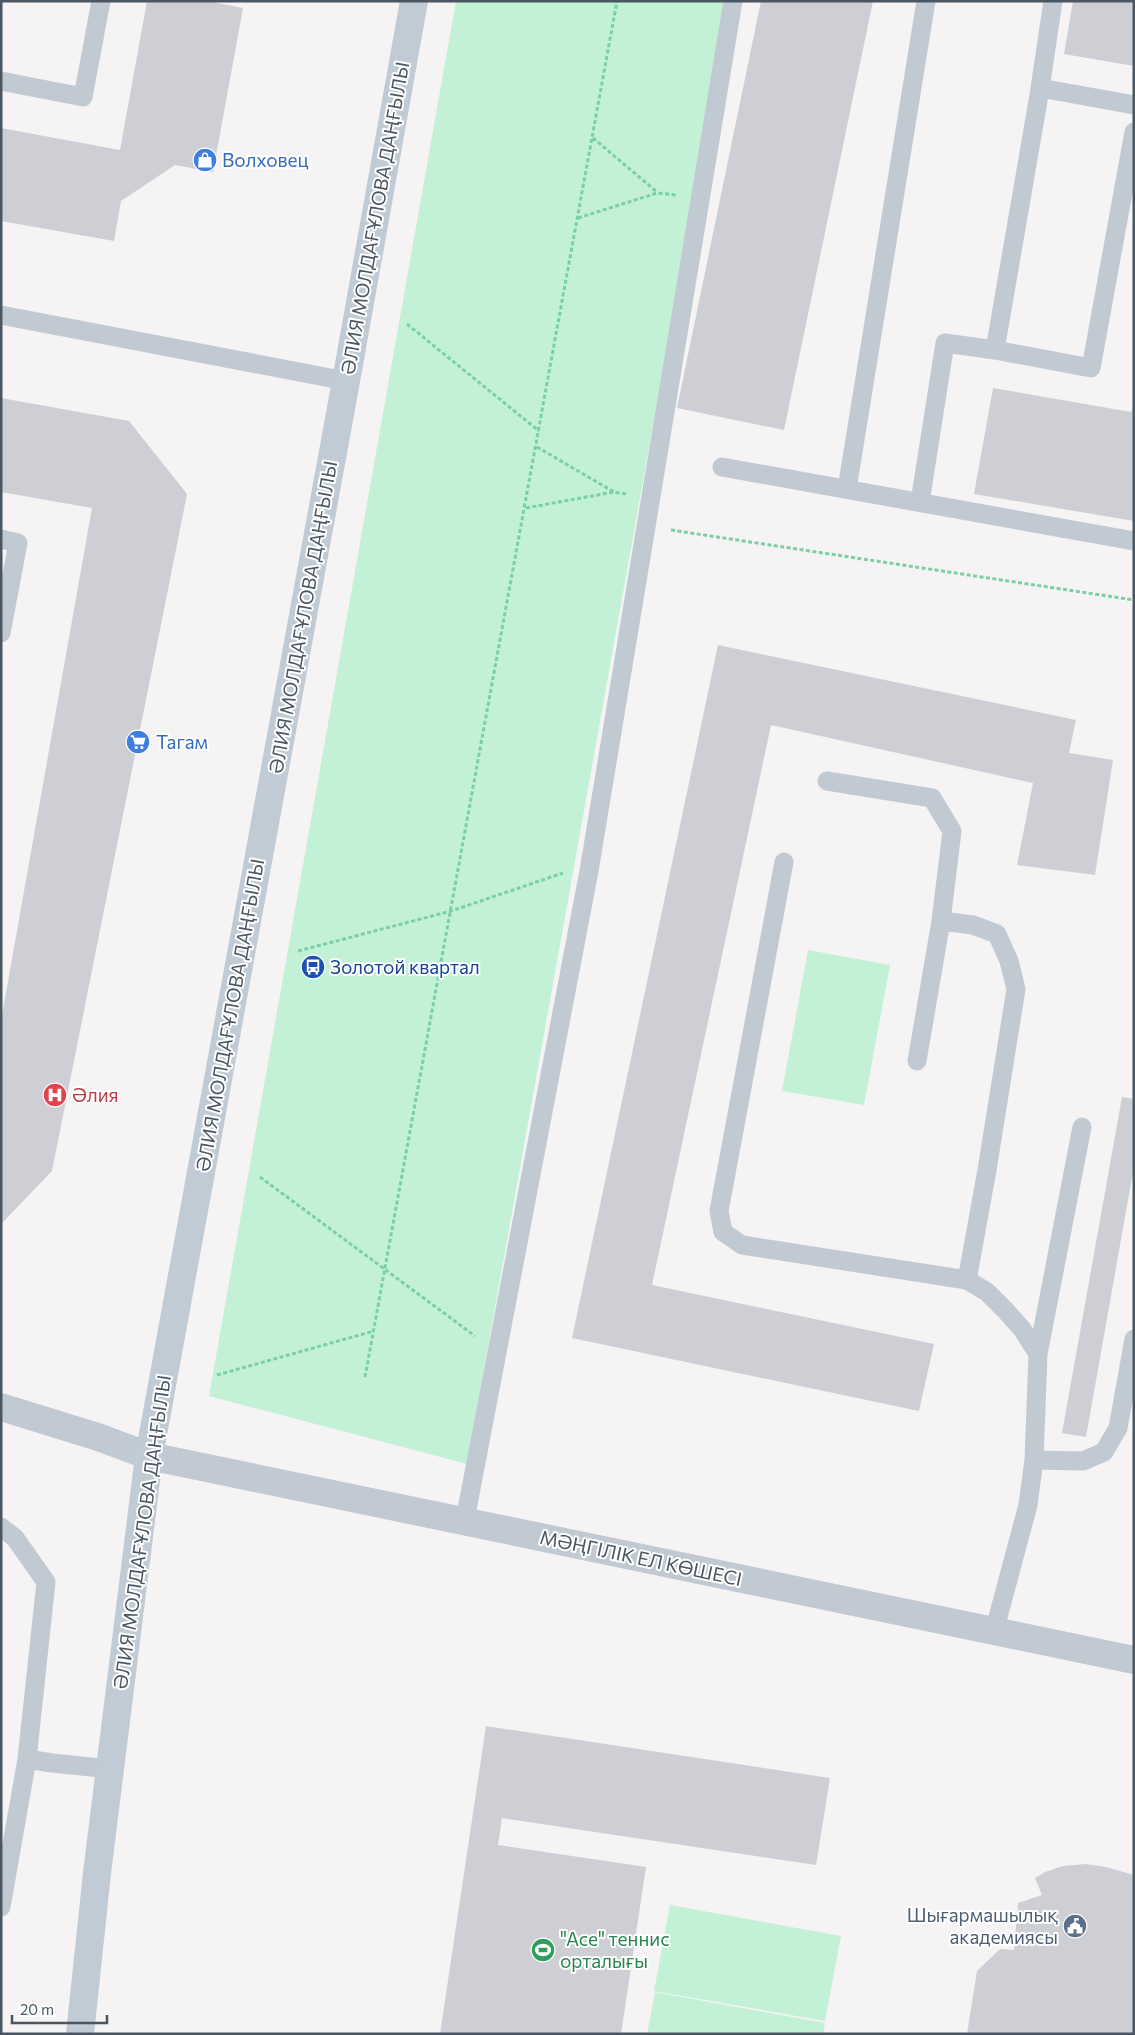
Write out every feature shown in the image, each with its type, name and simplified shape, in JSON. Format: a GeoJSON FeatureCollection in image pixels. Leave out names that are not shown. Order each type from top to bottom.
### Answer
{"type":"FeatureCollection","features":[{"type":"Feature","properties":{"kind":"main road","name":"ӘЛИЯ МОЛДАҒҰЛОВА ДАҢҒЫЛЫ"},"geometry":{"type":"LineString","coordinates":[[80,2034],[148,1456],[414,1]]}},
{"type":"Feature","properties":{"kind":"street","name":"МӘҢГІЛІК ЕЛ КӨШЕСІ"},"geometry":{"type":"LineString","coordinates":[[1,1407],[98,1436],[148,1456],[465,1520],[1134,1660]]}},
{"type":"Feature","properties":{"kind":"lane"},"geometry":{"type":"LineString","coordinates":[[1,81],[83,97],[101,1]]}},
{"type":"Feature","properties":{"kind":"lane"},"geometry":{"type":"LineString","coordinates":[[465,1520],[590,864],[733,1]]}},
{"type":"Feature","properties":{"kind":"lane"},"geometry":{"type":"LineString","coordinates":[[848,489],[926,1]]}},
{"type":"Feature","properties":{"kind":"lane"},"geometry":{"type":"LineString","coordinates":[[995,350],[1053,1]]}},
{"type":"Feature","properties":{"kind":"lane"},"geometry":{"type":"LineString","coordinates":[[1040,88],[1134,105]]}},
{"type":"Feature","properties":{"kind":"lane"},"geometry":{"type":"LineString","coordinates":[[920,502],[945,343],[995,350],[1091,368],[1134,132]]}},
{"type":"Feature","properties":{"kind":"lane"},"geometry":{"type":"LineString","coordinates":[[1,315],[346,381]]}},
{"type":"Feature","properties":{"kind":"lane"},"geometry":{"type":"LineString","coordinates":[[722,467],[1134,541]]}},
{"type":"Feature","properties":{"kind":"lane"},"geometry":{"type":"LineString","coordinates":[[1,539],[18,543],[1,633]]}},
{"type":"Feature","properties":{"kind":"lane"},"geometry":{"type":"LineString","coordinates":[[828,781],[932,798],[952,831],[941,921],[917,1061]]}},
{"type":"Feature","properties":{"kind":"lane"},"geometry":{"type":"LineString","coordinates":[[784,862],[719,1211],[723,1232],[742,1245],[967,1280],[987,1292],[1005,1310],[1022,1329],[1038,1354]]}},
{"type":"Feature","properties":{"kind":"lane"},"geometry":{"type":"LineString","coordinates":[[941,921],[974,925],[997,934],[1009,961],[1016,989],[988,1170],[967,1280]]}},
{"type":"Feature","properties":{"kind":"lane"},"geometry":{"type":"LineString","coordinates":[[994,1632],[1028,1505],[1034,1460],[1038,1354],[1082,1127]]}},
{"type":"Feature","properties":{"kind":"lane"},"geometry":{"type":"LineString","coordinates":[[1034,1460],[1083,1461],[1104,1452],[1118,1428],[1134,1339]]}},
{"type":"Feature","properties":{"kind":"lane"},"geometry":{"type":"LineString","coordinates":[[1,1526],[15,1538],[46,1582],[27,1758],[1,1907]]}},
{"type":"Feature","properties":{"kind":"lane"},"geometry":{"type":"LineString","coordinates":[[27,1758],[52,1763],[110,1768]]}},
{"type":"Feature","properties":{"kind":"path"},"geometry":{"type":"LineString","coordinates":[[365,1377],[618,1]]}},
{"type":"Feature","properties":{"kind":"path"},"geometry":{"type":"LineString","coordinates":[[593,138],[658,193]]}},
{"type":"Feature","properties":{"kind":"path"},"geometry":{"type":"LineString","coordinates":[[578,218],[658,193],[700,198]]}},
{"type":"Feature","properties":{"kind":"path"},"geometry":{"type":"LineString","coordinates":[[407,324],[539,431]]}},
{"type":"Feature","properties":{"kind":"path"},"geometry":{"type":"LineString","coordinates":[[537,446],[614,492]]}},
{"type":"Feature","properties":{"kind":"path"},"geometry":{"type":"LineString","coordinates":[[526,508],[614,492],[651,497]]}},
{"type":"Feature","properties":{"kind":"path"},"geometry":{"type":"LineString","coordinates":[[646,526],[1134,600]]}},
{"type":"Feature","properties":{"kind":"path"},"geometry":{"type":"LineString","coordinates":[[298,951],[451,912],[590,864]]}},
{"type":"Feature","properties":{"kind":"path"},"geometry":{"type":"LineString","coordinates":[[260,1177],[497,1352]]}},
{"type":"Feature","properties":{"kind":"path"},"geometry":{"type":"LineString","coordinates":[[217,1375],[374,1331]]}},
{"type":"Feature","properties":{"kind":"green space"},"geometry":{"type":"Polygon","coordinates":[[[456,1],[729,1],[467,1464],[209,1396],[456,1]]]}},
{"type":"Feature","properties":{"kind":"green space"},"geometry":{"type":"Polygon","coordinates":[[[808,950],[890,965],[864,1105],[782,1091],[808,950]]]}},
{"type":"Feature","properties":{"kind":"green space"},"geometry":{"type":"Polygon","coordinates":[[[670,1905],[841,1936],[825,2021],[654,1991],[670,1905]]]}},
{"type":"Feature","properties":{"kind":"green space"},"geometry":{"type":"Polygon","coordinates":[[[655,1992],[825,2023],[823,2034],[647,2034],[655,1992]]]}},
{"type":"Feature","properties":{"kind":"building"},"geometry":{"type":"Polygon","coordinates":[[[147,1],[207,1],[243,8],[213,172],[175,165],[121,201],[114,241],[1,221],[1,128],[120,150],[147,1]]]}},
{"type":"Feature","properties":{"kind":"building"},"geometry":{"type":"Polygon","coordinates":[[[761,1],[873,1],[784,430],[677,408],[761,1]]]}},
{"type":"Feature","properties":{"kind":"building"},"geometry":{"type":"Polygon","coordinates":[[[1073,1],[1134,1],[1134,66],[1064,54],[1073,1]]]}},
{"type":"Feature","properties":{"kind":"building"},"geometry":{"type":"Polygon","coordinates":[[[993,388],[1131,412],[1134,403],[1134,521],[974,494],[993,388]]]}},
{"type":"Feature","properties":{"kind":"building"},"geometry":{"type":"Polygon","coordinates":[[[1,398],[129,421],[187,494],[52,1171],[1,1224],[1,1021],[92,508],[1,492],[1,398]]]}},
{"type":"Feature","properties":{"kind":"building"},"geometry":{"type":"Polygon","coordinates":[[[718,645],[1076,720],[1069,753],[1113,760],[1095,875],[1017,865],[1033,783],[771,725],[652,1285],[934,1344],[919,1411],[572,1338],[718,645]]]}},
{"type":"Feature","properties":{"kind":"building"},"geometry":{"type":"Polygon","coordinates":[[[1122,1097],[1134,1099],[1134,1166],[1086,1437],[1062,1433],[1122,1097]]]}},
{"type":"Feature","properties":{"kind":"building","name":"\"Ace\" теннис орталығы"},"geometry":{"type":"Polygon","coordinates":[[[486,1726],[830,1778],[816,1865],[502,1818],[498,1845],[646,1867],[621,2034],[440,2034],[486,1726]]]}},
{"type":"Feature","properties":{"kind":"building","name":"Шығармашылық академиясы"},"geometry":{"type":"Polygon","coordinates":[[[1086,1864],[1106,1867],[1134,1875],[1134,2034],[967,2034],[977,1971],[1000,1949],[1014,1950],[1018,1903],[1042,1895],[1035,1878],[1045,1872],[1063,1866],[1086,1864]]]}},
{"type":"Feature","properties":{"kind":"place","name":"Волховец"},"geometry":{"type":"Point","coordinates":[205,160]}},
{"type":"Feature","properties":{"kind":"place","name":"Тагам"},"geometry":{"type":"Point","coordinates":[138,742]}},
{"type":"Feature","properties":{"kind":"place","name":"Золотой квартал"},"geometry":{"type":"Point","coordinates":[313,967]}},
{"type":"Feature","properties":{"kind":"place","name":"Әлия"},"geometry":{"type":"Point","coordinates":[55,1095]}},
{"type":"Feature","properties":{"kind":"place","name":"Шығармашылық академиясы"},"geometry":{"type":"Point","coordinates":[1075,1926]}},
{"type":"Feature","properties":{"kind":"place","name":"\"Ace\" теннис орталығы"},"geometry":{"type":"Point","coordinates":[543,1950]}}]}
